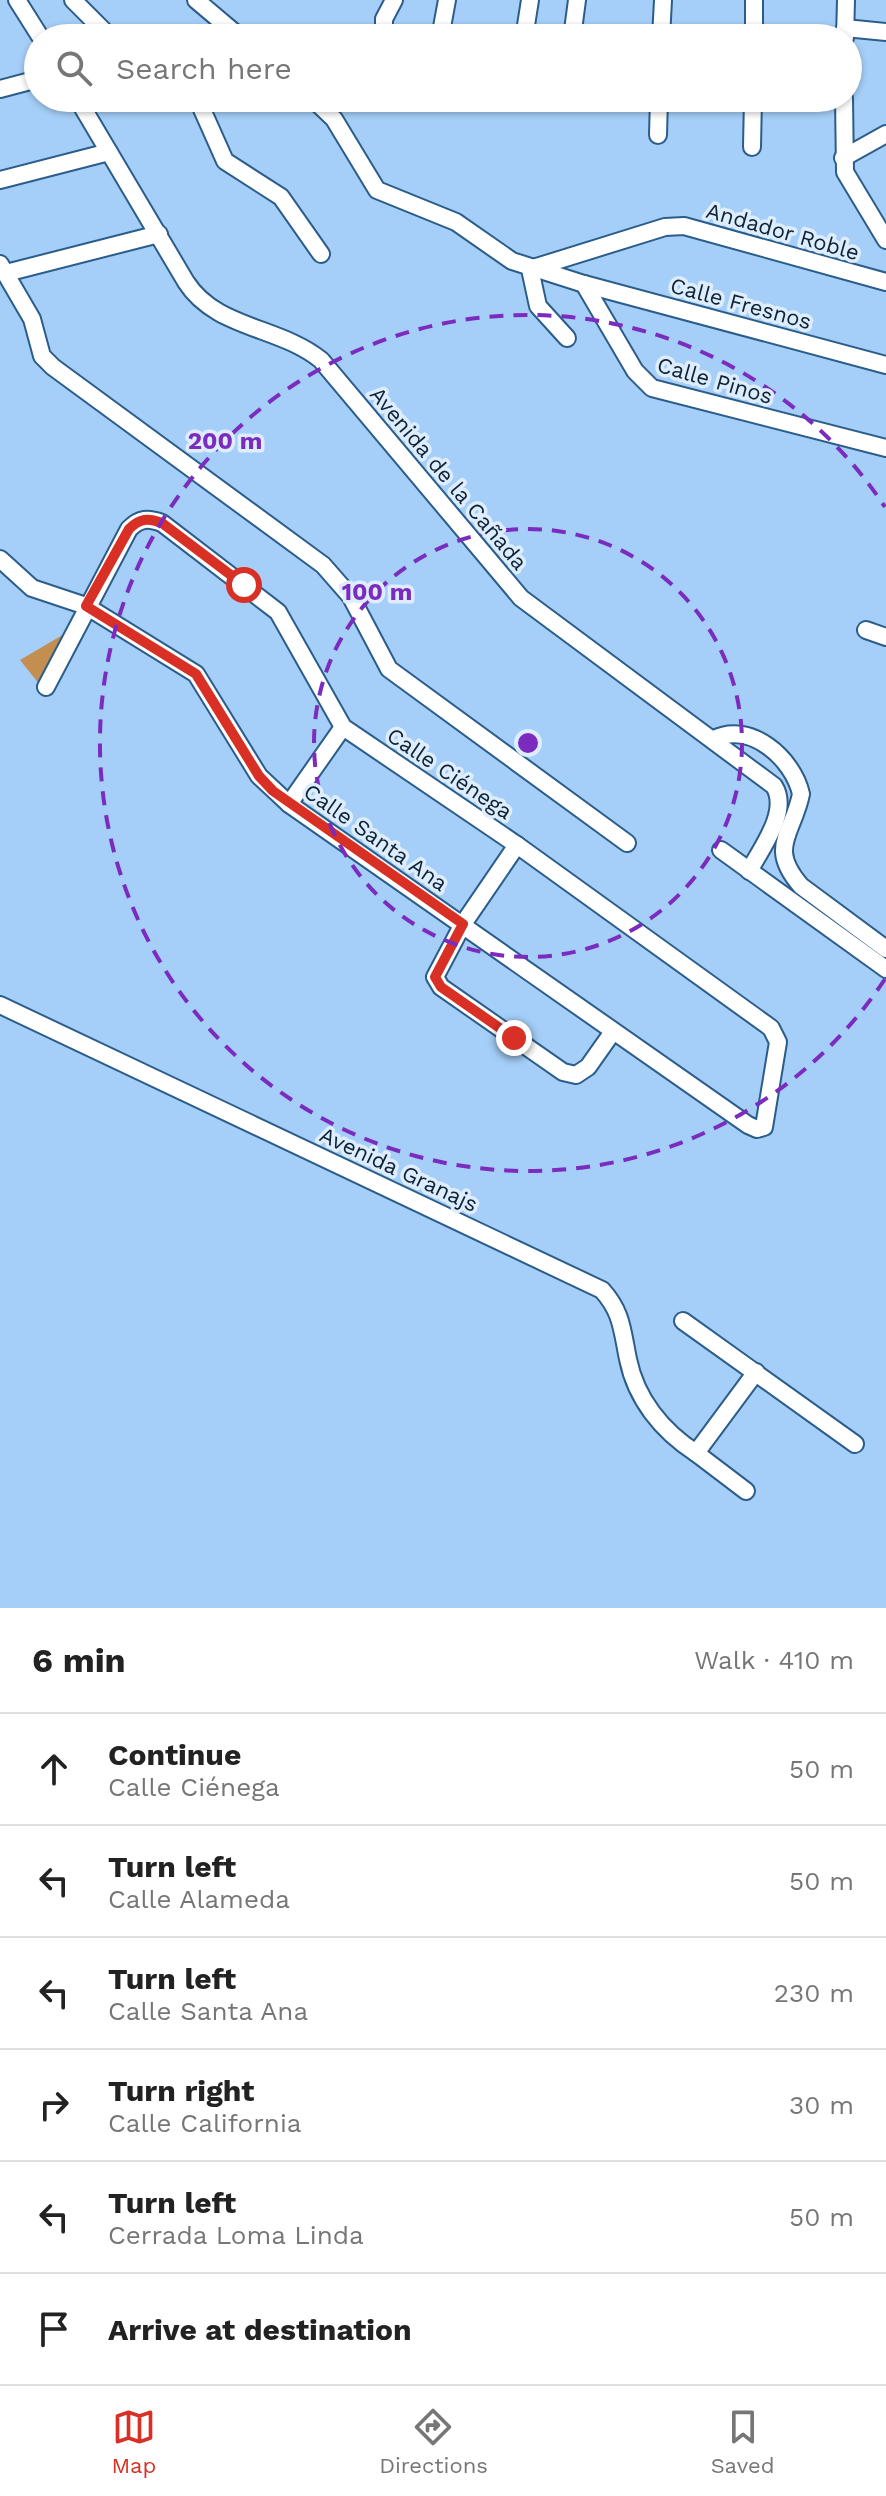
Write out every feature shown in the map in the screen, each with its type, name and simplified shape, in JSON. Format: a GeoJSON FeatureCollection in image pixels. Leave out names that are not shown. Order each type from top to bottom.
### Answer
{"type":"FeatureCollection","features":[{"type":"Feature","properties":{"kind":"street"},"geometry":{"type":"LineString","coordinates":[[73,0],[97,24]]}},
{"type":"Feature","properties":{"kind":"street"},"geometry":{"type":"LineString","coordinates":[[196,0],[224,24]]}},
{"type":"Feature","properties":{"kind":"street"},"geometry":{"type":"LineString","coordinates":[[384,24],[394,0]]}},
{"type":"Feature","properties":{"kind":"street"},"geometry":{"type":"LineString","coordinates":[[443,24],[447,0]]}},
{"type":"Feature","properties":{"kind":"street"},"geometry":{"type":"LineString","coordinates":[[526,24],[530,0]]}},
{"type":"Feature","properties":{"kind":"street"},"geometry":{"type":"LineString","coordinates":[[574,24],[577,0]]}},
{"type":"Feature","properties":{"kind":"street"},"geometry":{"type":"LineString","coordinates":[[662,24],[663,0]]}},
{"type":"Feature","properties":{"kind":"street"},"geometry":{"type":"LineString","coordinates":[[754,0],[754,24]]}},
{"type":"Feature","properties":{"kind":"street"},"geometry":{"type":"LineString","coordinates":[[845,24],[846,0]]}},
{"type":"Feature","properties":{"kind":"street"},"geometry":{"type":"LineString","coordinates":[[21,1],[33,24]]}},
{"type":"Feature","properties":{"kind":"street"},"geometry":{"type":"LineString","coordinates":[[862,33],[886,32]]}},
{"type":"Feature","properties":{"kind":"street"},"geometry":{"type":"LineString","coordinates":[[0,89],[24,83]]}},
{"type":"Feature","properties":{"kind":"street","name":"Avenida de la Cañada"},"geometry":{"type":"LineString","coordinates":[[85,112],[186,282],[204,305],[293,342],[321,360],[521,598],[774,786],[781,825],[749,871]]}},
{"type":"Feature","properties":{"kind":"street"},"geometry":{"type":"LineString","coordinates":[[203,112],[225,161],[281,197],[321,254]]}},
{"type":"Feature","properties":{"kind":"street","name":"Calle Fresnos"},"geometry":{"type":"LineString","coordinates":[[327,112],[377,190],[456,222],[512,261],[530,269],[886,365]]}},
{"type":"Feature","properties":{"kind":"street"},"geometry":{"type":"LineString","coordinates":[[658,135],[659,112]]}},
{"type":"Feature","properties":{"kind":"street"},"geometry":{"type":"LineString","coordinates":[[752,147],[753,112]]}},
{"type":"Feature","properties":{"kind":"street"},"geometry":{"type":"LineString","coordinates":[[844,112],[843,158],[850,182],[885,236]]}},
{"type":"Feature","properties":{"kind":"street"},"geometry":{"type":"LineString","coordinates":[[843,158],[886,134]]}},
{"type":"Feature","properties":{"kind":"street"},"geometry":{"type":"LineString","coordinates":[[0,180],[109,152]]}},
{"type":"Feature","properties":{"kind":"street","name":"Andador Roble"},"geometry":{"type":"LineString","coordinates":[[530,269],[665,227],[684,226],[886,282]]}},
{"type":"Feature","properties":{"kind":"street"},"geometry":{"type":"LineString","coordinates":[[159,234],[3,268],[32,319],[42,356],[323,565],[351,597],[389,669],[627,843]]}},
{"type":"Feature","properties":{"kind":"street"},"geometry":{"type":"LineString","coordinates":[[530,269],[538,306],[567,338]]}},
{"type":"Feature","properties":{"kind":"street","name":"Calle Pinos"},"geometry":{"type":"LineString","coordinates":[[584,284],[635,371],[652,388],[886,448]]}},
{"type":"Feature","properties":{"kind":"street","name":"Calle Ciénega"},"geometry":{"type":"LineString","coordinates":[[86,606],[138,521],[150,519],[162,523],[278,612],[343,727],[517,845],[777,1034],[768,1119],[764,1127],[757,1129]]}},
{"type":"Feature","properties":{"kind":"street","name":"Calle Santa Ana"},"geometry":{"type":"LineString","coordinates":[[0,559],[32,588],[86,606],[196,674],[259,776],[289,804],[463,924],[612,1033],[757,1129]]}},
{"type":"Feature","properties":{"kind":"street"},"geometry":{"type":"LineString","coordinates":[[46,687],[86,606]]}},
{"type":"Feature","properties":{"kind":"street"},"geometry":{"type":"LineString","coordinates":[[866,630],[886,637]]}},
{"type":"Feature","properties":{"kind":"street"},"geometry":{"type":"LineString","coordinates":[[289,804],[343,727]]}},
{"type":"Feature","properties":{"kind":"street"},"geometry":{"type":"LineString","coordinates":[[714,739],[739,732],[752,736],[790,770],[801,794],[781,825],[784,858],[790,874],[801,886],[886,949]]}},
{"type":"Feature","properties":{"kind":"street"},"geometry":{"type":"LineString","coordinates":[[517,845],[463,924],[435,977],[441,987],[563,1072],[576,1075],[588,1067],[612,1033]]}},
{"type":"Feature","properties":{"kind":"street"},"geometry":{"type":"LineString","coordinates":[[721,850],[886,969]]}},
{"type":"Feature","properties":{"kind":"street","name":"Avenida Granajs"},"geometry":{"type":"LineString","coordinates":[[0,1005],[602,1290],[617,1306],[625,1328],[628,1359],[637,1389],[655,1419],[746,1491]]}},
{"type":"Feature","properties":{"kind":"street"},"geometry":{"type":"LineString","coordinates":[[683,1321],[855,1444]]}},
{"type":"Feature","properties":{"kind":"street"},"geometry":{"type":"LineString","coordinates":[[696,1453],[756,1372]]}},
{"type":"Feature","properties":{"kind":"shaded area"},"geometry":{"type":"Polygon","coordinates":[[[71,630],[40,685],[20,660],[71,630]]]}},
{"type":"Feature","properties":{"kind":"route"},"geometry":{"type":"LineString","coordinates":[[244,585],[162,523],[150,519],[138,521],[129,529],[86,606],[196,674],[259,776],[273,791],[463,924],[439,963],[435,977],[441,987],[514,1038]]}}]}
